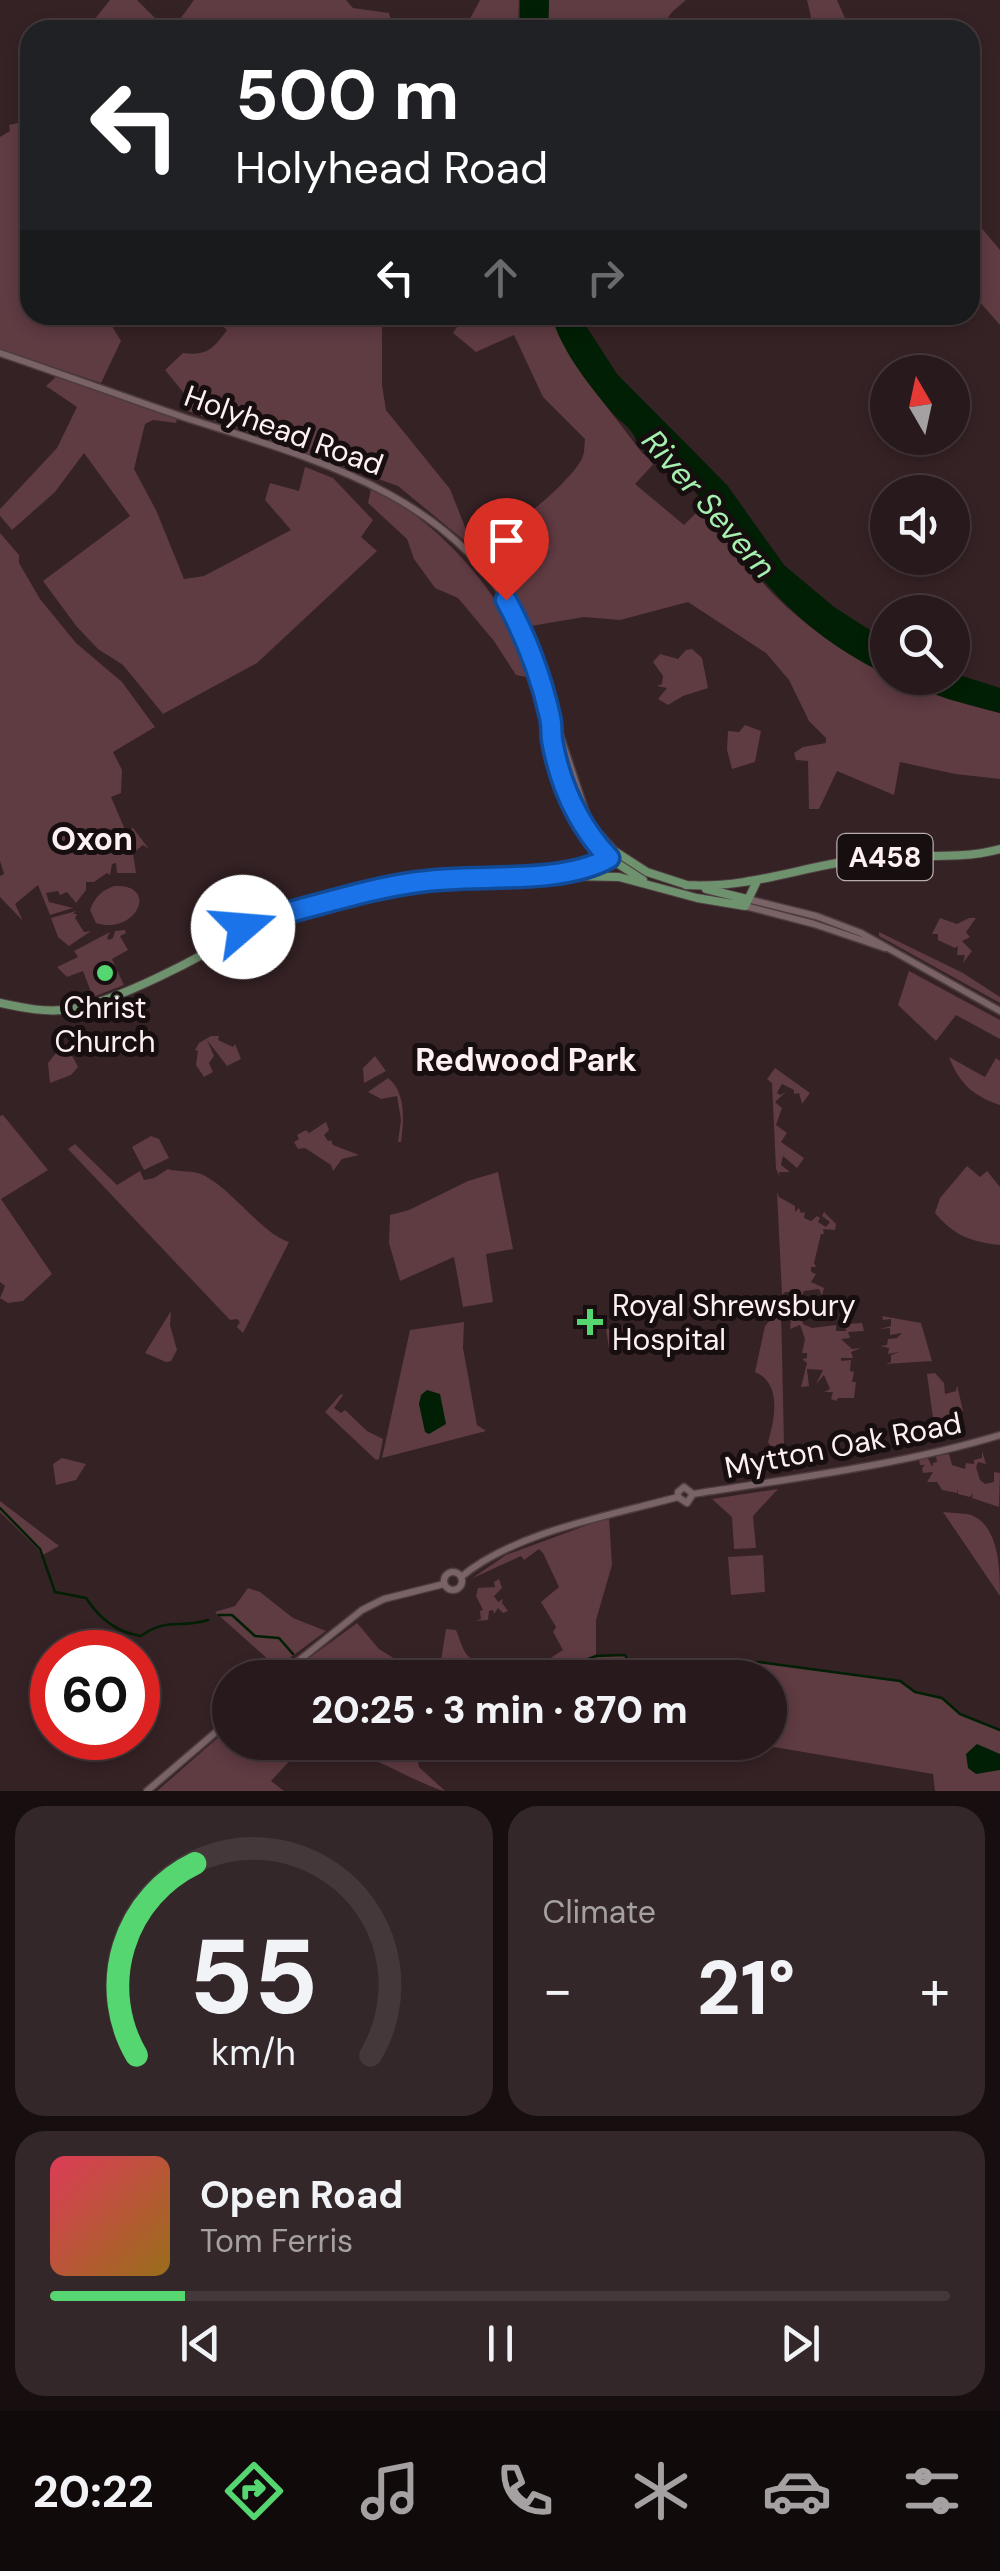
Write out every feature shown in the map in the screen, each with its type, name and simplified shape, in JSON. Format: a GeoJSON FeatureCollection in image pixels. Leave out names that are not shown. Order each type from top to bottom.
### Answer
{"type":"FeatureCollection","features":[{"type":"Feature","properties":{"kind":"main road","name":"Holyhead Road"},"geometry":{"type":"LineString","coordinates":[[0,353],[334,468],[406,501],[469,551],[506,600],[528,644],[552,722],[555,754],[571,801],[586,830],[612,855]]}},
{"type":"Feature","properties":{"kind":"main road","name":"A458"},"geometry":{"type":"LineString","coordinates":[[686,885],[725,886],[864,858],[955,857],[1000,849]]}},
{"type":"Feature","properties":{"kind":"main road"},"geometry":{"type":"LineString","coordinates":[[564,874],[588,868],[612,855]]}},
{"type":"Feature","properties":{"kind":"main road"},"geometry":{"type":"LineString","coordinates":[[586,876],[604,867],[612,855]]}},
{"type":"Feature","properties":{"kind":"main road"},"geometry":{"type":"LineString","coordinates":[[612,855],[635,876],[664,890]]}},
{"type":"Feature","properties":{"kind":"main road","name":"A458"},"geometry":{"type":"LineString","coordinates":[[612,855],[648,872],[746,902],[771,878]]}},
{"type":"Feature","properties":{"kind":"main road"},"geometry":{"type":"LineString","coordinates":[[0,1003],[48,1010],[80,1007],[216,948],[243,930],[251,916],[266,918],[421,881],[564,874],[619,877],[664,890],[746,902],[891,950],[1000,1011]]}},
{"type":"Feature","properties":{"kind":"main road"},"geometry":{"type":"LineString","coordinates":[[746,902],[757,881]]}},
{"type":"Feature","properties":{"kind":"main road"},"geometry":{"type":"LineString","coordinates":[[216,948],[264,941],[294,911]]}},
{"type":"Feature","properties":{"kind":"main road"},"geometry":{"type":"LineString","coordinates":[[266,918],[271,930]]}},
{"type":"Feature","properties":{"kind":"main road"},"geometry":{"type":"LineString","coordinates":[[243,930],[251,941]]}},
{"type":"Feature","properties":{"kind":"main road","name":"Mytton Oak Road"},"geometry":{"type":"LineString","coordinates":[[300,1660],[366,1608],[384,1599],[444,1584],[455,1590],[461,1577],[491,1556],[574,1525],[678,1497],[687,1503],[693,1494],[771,1484],[1000,1435]]}},
{"type":"Feature","properties":{"kind":"main road","name":"Mytton Oak Road"},"geometry":{"type":"LineString","coordinates":[[444,1584],[450,1573],[461,1577]]}},
{"type":"Feature","properties":{"kind":"main road"},"geometry":{"type":"LineString","coordinates":[[147,1791],[212,1735]]}},
{"type":"Feature","properties":{"kind":"shaded area"},"geometry":{"type":"Polygon","coordinates":[[[110,0],[137,0],[157,20],[94,20],[110,0]]]}},
{"type":"Feature","properties":{"kind":"shaded area"},"geometry":{"type":"Polygon","coordinates":[[[194,0],[346,0],[353,8],[389,13],[391,20],[179,20],[194,0]]]}},
{"type":"Feature","properties":{"kind":"shaded area"},"geometry":{"type":"Polygon","coordinates":[[[480,0],[519,0],[518,20],[469,20],[480,0]]]}},
{"type":"Feature","properties":{"kind":"shaded area"},"geometry":{"type":"Polygon","coordinates":[[[549,0],[686,0],[666,20],[548,20],[549,0]]]}},
{"type":"Feature","properties":{"kind":"shaded area"},"geometry":{"type":"Polygon","coordinates":[[[807,0],[837,0],[846,20],[812,20],[807,0]]]}},
{"type":"Feature","properties":{"kind":"shaded area"},"geometry":{"type":"Polygon","coordinates":[[[20,122],[20,325],[111,325],[121,341],[101,383],[0,349],[0,137],[10,131],[9,125],[20,122]]]}},
{"type":"Feature","properties":{"kind":"shaded area"},"geometry":{"type":"Polygon","coordinates":[[[980,226],[1000,250],[1000,325],[980,302],[980,226]]]}},
{"type":"Feature","properties":{"kind":"shaded area"},"geometry":{"type":"Polygon","coordinates":[[[221,325],[382,325],[386,410],[450,489],[467,532],[466,542],[398,486],[185,410],[183,392],[165,370],[183,353],[204,352],[227,330],[221,325]]]}},
{"type":"Feature","properties":{"kind":"shaded area"},"geometry":{"type":"Polygon","coordinates":[[[458,325],[558,325],[583,376],[643,454],[660,457],[635,484],[684,525],[707,502],[774,595],[824,637],[870,665],[870,695],[937,695],[1000,713],[1000,779],[900,762],[894,795],[837,771],[819,809],[809,809],[808,761],[796,760],[794,753],[803,747],[826,743],[826,738],[809,721],[789,680],[766,653],[688,602],[620,620],[584,617],[531,626],[477,546],[479,538],[504,530],[549,496],[580,462],[585,439],[543,397],[514,335],[476,352],[453,333],[458,325]]]}},
{"type":"Feature","properties":{"kind":"shaded area"},"geometry":{"type":"Polygon","coordinates":[[[56,377],[177,419],[176,423],[153,420],[145,424],[134,469],[156,510],[184,579],[204,576],[291,530],[265,500],[270,483],[299,491],[305,467],[333,478],[373,520],[361,537],[377,551],[257,663],[163,714],[123,665],[98,649],[77,627],[43,581],[130,516],[84,453],[55,492],[12,530],[0,516],[0,509],[57,448],[77,407],[46,386],[56,377]]]}},
{"type":"Feature","properties":{"kind":"shaded area"},"geometry":{"type":"Polygon","coordinates":[[[371,489],[412,513],[468,565],[514,631],[531,678],[516,675],[458,598],[435,588],[414,559],[407,539],[368,503],[371,489]]]}},
{"type":"Feature","properties":{"kind":"shaded area"},"geometry":{"type":"Polygon","coordinates":[[[0,533],[19,555],[19,563],[40,599],[76,643],[122,682],[155,727],[113,752],[122,770],[121,793],[111,797],[126,832],[133,828],[149,849],[143,845],[133,853],[136,873],[117,873],[116,863],[112,864],[110,875],[86,882],[86,890],[76,903],[67,892],[46,893],[49,902],[73,908],[50,915],[38,885],[15,904],[23,921],[0,897],[0,876],[4,874],[0,861],[0,533]]]}},
{"type":"Feature","properties":{"kind":"shaded area"},"geometry":{"type":"Polygon","coordinates":[[[692,649],[702,658],[708,688],[668,705],[658,699],[667,688],[657,686],[662,684],[663,676],[653,662],[660,654],[678,659],[692,649]]]}},
{"type":"Feature","properties":{"kind":"shaded area"},"geometry":{"type":"Polygon","coordinates":[[[745,725],[761,731],[755,762],[732,769],[728,731],[739,732],[745,725]]]}},
{"type":"Feature","properties":{"kind":"shaded area"},"geometry":{"type":"Polygon","coordinates":[[[114,886],[136,892],[138,908],[123,922],[96,923],[90,910],[92,905],[114,886]]]}},
{"type":"Feature","properties":{"kind":"shaded area"},"geometry":{"type":"Polygon","coordinates":[[[76,911],[73,914],[77,914],[75,918],[84,932],[91,931],[69,946],[58,937],[51,918],[76,911]]]}},
{"type":"Feature","properties":{"kind":"shaded area"},"geometry":{"type":"Polygon","coordinates":[[[940,918],[957,924],[976,918],[966,932],[970,937],[962,941],[972,951],[963,963],[965,955],[957,955],[958,946],[955,948],[938,940],[938,934],[932,934],[940,918]]]}},
{"type":"Feature","properties":{"kind":"shaded area"},"geometry":{"type":"Polygon","coordinates":[[[125,930],[120,936],[128,950],[112,959],[124,985],[93,997],[83,971],[67,977],[57,967],[78,957],[74,951],[110,932],[109,940],[115,931],[125,930]]]}},
{"type":"Feature","properties":{"kind":"shaded area"},"geometry":{"type":"Polygon","coordinates":[[[879,932],[963,973],[1000,997],[1000,1003],[879,936],[879,932]]]}},
{"type":"Feature","properties":{"kind":"shaded area"},"geometry":{"type":"Polygon","coordinates":[[[909,971],[1000,1020],[1000,1039],[956,1015],[936,1041],[898,1005],[909,971]]]}},
{"type":"Feature","properties":{"kind":"shaded area"},"geometry":{"type":"Polygon","coordinates":[[[211,1036],[219,1036],[218,1040],[233,1047],[235,1044],[241,1059],[227,1066],[207,1040],[214,1056],[209,1063],[213,1072],[204,1077],[196,1065],[195,1050],[211,1036]]]}},
{"type":"Feature","properties":{"kind":"shaded area"},"geometry":{"type":"Polygon","coordinates":[[[60,1048],[73,1057],[78,1067],[71,1075],[50,1083],[48,1063],[60,1048]]]}},
{"type":"Feature","properties":{"kind":"shaded area"},"geometry":{"type":"Polygon","coordinates":[[[375,1056],[386,1071],[364,1083],[363,1068],[375,1056]]]}},
{"type":"Feature","properties":{"kind":"shaded area"},"geometry":{"type":"Polygon","coordinates":[[[949,1057],[985,1077],[996,1058],[1000,1061],[1000,1105],[968,1087],[949,1057]]]}},
{"type":"Feature","properties":{"kind":"shaded area"},"geometry":{"type":"Polygon","coordinates":[[[775,1068],[810,1093],[802,1104],[799,1093],[794,1094],[794,1090],[782,1084],[777,1093],[786,1092],[775,1102],[782,1108],[776,1125],[787,1133],[781,1142],[804,1158],[797,1168],[783,1156],[781,1165],[790,1172],[779,1172],[780,1177],[776,1169],[772,1083],[767,1079],[775,1068]]]}},
{"type":"Feature","properties":{"kind":"shaded area"},"geometry":{"type":"Polygon","coordinates":[[[388,1078],[401,1099],[401,1142],[397,1096],[381,1099],[368,1092],[388,1078]]]}},
{"type":"Feature","properties":{"kind":"shaded area"},"geometry":{"type":"Polygon","coordinates":[[[0,1116],[48,1170],[1,1199],[52,1274],[23,1301],[8,1303],[0,1298],[5,1286],[0,1282],[0,1116]]]}},
{"type":"Feature","properties":{"kind":"shaded area"},"geometry":{"type":"Polygon","coordinates":[[[326,1122],[329,1130],[324,1135],[328,1141],[359,1155],[342,1159],[333,1171],[331,1165],[305,1148],[298,1149],[294,1142],[299,1139],[297,1135],[306,1130],[309,1133],[326,1122]]]}},
{"type":"Feature","properties":{"kind":"shaded area"},"geometry":{"type":"Polygon","coordinates":[[[151,1136],[159,1139],[169,1158],[144,1170],[132,1147],[151,1136]]]}},
{"type":"Feature","properties":{"kind":"shaded area"},"geometry":{"type":"Polygon","coordinates":[[[75,1144],[117,1185],[140,1171],[144,1180],[168,1169],[202,1175],[269,1231],[289,1242],[243,1333],[237,1327],[240,1322],[230,1320],[68,1149],[75,1144]]]}},
{"type":"Feature","properties":{"kind":"shaded area"},"geometry":{"type":"Polygon","coordinates":[[[967,1166],[980,1177],[987,1171],[1000,1187],[1000,1245],[963,1236],[935,1213],[940,1198],[967,1166]]]}},
{"type":"Feature","properties":{"kind":"shaded area"},"geometry":{"type":"Polygon","coordinates":[[[498,1172],[513,1249],[486,1254],[493,1302],[463,1307],[454,1257],[400,1281],[389,1243],[390,1215],[498,1172]]]}},
{"type":"Feature","properties":{"kind":"shaded area"},"geometry":{"type":"Polygon","coordinates":[[[777,1192],[795,1206],[795,1212],[799,1208],[801,1213],[805,1212],[804,1218],[811,1221],[817,1216],[818,1222],[826,1227],[830,1222],[822,1216],[824,1212],[836,1224],[835,1230],[823,1229],[816,1267],[811,1267],[816,1274],[811,1282],[824,1288],[822,1296],[819,1289],[804,1291],[800,1299],[795,1292],[782,1295],[777,1192]]]}},
{"type":"Feature","properties":{"kind":"shaded area"},"geometry":{"type":"Polygon","coordinates":[[[781,1308],[784,1444],[771,1447],[768,1442],[774,1413],[773,1393],[764,1377],[755,1372],[765,1326],[781,1308]]]}},
{"type":"Feature","properties":{"kind":"shaded area"},"geometry":{"type":"Polygon","coordinates":[[[171,1311],[170,1325],[177,1350],[171,1361],[166,1362],[145,1353],[171,1311]]]}},
{"type":"Feature","properties":{"kind":"shaded area"},"geometry":{"type":"Polygon","coordinates":[[[800,1311],[803,1324],[812,1328],[836,1325],[836,1331],[846,1331],[846,1324],[862,1323],[864,1331],[848,1332],[850,1338],[841,1339],[852,1349],[861,1348],[851,1352],[853,1358],[841,1358],[851,1360],[852,1382],[856,1382],[854,1398],[831,1399],[833,1392],[824,1392],[830,1389],[824,1375],[816,1384],[823,1370],[807,1369],[809,1386],[801,1387],[807,1363],[802,1359],[807,1358],[807,1353],[802,1353],[805,1339],[800,1325],[790,1329],[791,1319],[800,1311]]]}},
{"type":"Feature","properties":{"kind":"shaded area"},"geometry":{"type":"Polygon","coordinates":[[[882,1316],[921,1323],[932,1361],[886,1364],[891,1362],[891,1355],[899,1352],[888,1354],[889,1348],[880,1346],[902,1333],[890,1335],[890,1328],[880,1329],[891,1326],[891,1319],[883,1320],[882,1316]]]}},
{"type":"Feature","properties":{"kind":"shaded area"},"geometry":{"type":"Polygon","coordinates":[[[464,1322],[463,1348],[477,1425],[486,1431],[382,1458],[410,1330],[464,1322]]]}},
{"type":"Feature","properties":{"kind":"shaded area"},"geometry":{"type":"Polygon","coordinates":[[[632,1325],[632,1343],[609,1348],[606,1329],[632,1325]]]}},
{"type":"Feature","properties":{"kind":"shaded area"},"geometry":{"type":"Polygon","coordinates":[[[935,1373],[944,1383],[945,1394],[956,1391],[957,1385],[963,1411],[954,1416],[957,1435],[945,1435],[943,1418],[935,1417],[934,1425],[927,1374],[935,1373]]]}},
{"type":"Feature","properties":{"kind":"shaded area"},"geometry":{"type":"Polygon","coordinates":[[[341,1394],[334,1408],[341,1413],[345,1410],[367,1431],[383,1439],[379,1459],[325,1412],[341,1394]]]}},
{"type":"Feature","properties":{"kind":"shaded area"},"geometry":{"type":"Polygon","coordinates":[[[982,1451],[986,1464],[978,1462],[976,1467],[980,1480],[985,1484],[994,1482],[994,1472],[1000,1473],[999,1507],[972,1498],[973,1493],[970,1497],[958,1494],[958,1489],[957,1493],[942,1490],[937,1482],[927,1482],[933,1472],[923,1473],[925,1465],[920,1465],[919,1459],[928,1458],[932,1467],[936,1456],[949,1454],[952,1465],[965,1469],[966,1463],[974,1464],[974,1460],[982,1458],[982,1451]]]}},
{"type":"Feature","properties":{"kind":"shaded area"},"geometry":{"type":"Polygon","coordinates":[[[62,1458],[86,1464],[76,1480],[56,1485],[53,1464],[62,1458]]]}},
{"type":"Feature","properties":{"kind":"shaded area"},"geometry":{"type":"Polygon","coordinates":[[[778,1489],[753,1516],[756,1548],[734,1549],[732,1517],[712,1499],[778,1489]]]}},
{"type":"Feature","properties":{"kind":"shaded area"},"geometry":{"type":"Polygon","coordinates":[[[0,1501],[59,1546],[41,1556],[0,1512],[0,1501]]]}},
{"type":"Feature","properties":{"kind":"shaded area"},"geometry":{"type":"Polygon","coordinates":[[[943,1512],[967,1514],[986,1526],[996,1549],[1000,1596],[943,1512]]]}},
{"type":"Feature","properties":{"kind":"shaded area"},"geometry":{"type":"Polygon","coordinates":[[[609,1517],[612,1565],[596,1620],[596,1656],[625,1655],[628,1660],[547,1660],[563,1650],[553,1632],[556,1627],[541,1602],[559,1587],[543,1553],[539,1549],[524,1560],[521,1556],[471,1579],[506,1555],[609,1517]]]}},
{"type":"Feature","properties":{"kind":"shaded area"},"geometry":{"type":"Polygon","coordinates":[[[763,1555],[765,1592],[731,1595],[728,1557],[763,1555]]]}},
{"type":"Feature","properties":{"kind":"shaded area"},"geometry":{"type":"Polygon","coordinates":[[[499,1579],[502,1588],[494,1596],[498,1602],[503,1599],[508,1611],[503,1613],[498,1608],[494,1614],[489,1611],[488,1620],[475,1621],[481,1619],[483,1610],[476,1596],[478,1588],[495,1587],[494,1582],[499,1579]]]}},
{"type":"Feature","properties":{"kind":"shaded area"},"geometry":{"type":"Polygon","coordinates":[[[248,1588],[260,1592],[293,1618],[326,1631],[287,1660],[269,1660],[215,1612],[235,1606],[248,1588]]]}},
{"type":"Feature","properties":{"kind":"shaded area"},"geometry":{"type":"Polygon","coordinates":[[[357,1623],[379,1649],[397,1660],[306,1660],[357,1623]]]}},
{"type":"Feature","properties":{"kind":"shaded area"},"geometry":{"type":"Polygon","coordinates":[[[446,1629],[456,1630],[473,1660],[441,1660],[446,1629]]]}},
{"type":"Feature","properties":{"kind":"shaded area"},"geometry":{"type":"Polygon","coordinates":[[[787,1666],[900,1681],[915,1692],[942,1698],[960,1714],[1000,1730],[1000,1791],[935,1791],[933,1774],[787,1749],[787,1666]]]}},
{"type":"Feature","properties":{"kind":"shaded area"},"geometry":{"type":"Polygon","coordinates":[[[212,1743],[212,1760],[290,1760],[271,1781],[284,1791],[157,1791],[212,1743]]]}},
{"type":"Feature","properties":{"kind":"shaded area"},"geometry":{"type":"Polygon","coordinates":[[[373,1760],[418,1760],[419,1767],[445,1791],[373,1760]]]}},
{"type":"Feature","properties":{"kind":"water"},"geometry":{"type":"Polygon","coordinates":[[[520,0],[549,0],[548,20],[520,20],[520,0]]]}},
{"type":"Feature","properties":{"kind":"water","name":"River Severn"},"geometry":{"type":"Polygon","coordinates":[[[555,325],[585,325],[617,374],[727,485],[784,565],[834,607],[870,630],[870,666],[824,637],[776,594],[673,465],[638,444],[568,353],[555,325]]]}},
{"type":"Feature","properties":{"kind":"water"},"geometry":{"type":"Polygon","coordinates":[[[970,678],[1000,688],[1000,713],[937,695],[970,695],[970,678]]]}},
{"type":"Feature","properties":{"kind":"water"},"geometry":{"type":"Polygon","coordinates":[[[427,1390],[440,1394],[446,1424],[429,1434],[425,1432],[419,1404],[427,1390]]]}},
{"type":"Feature","properties":{"kind":"water"},"geometry":{"type":"Polygon","coordinates":[[[977,1744],[1000,1754],[1000,1770],[976,1774],[968,1768],[966,1754],[977,1744]]]}},
{"type":"Feature","properties":{"kind":"waterway"},"geometry":{"type":"LineString","coordinates":[[0,1508],[40,1549],[55,1592],[86,1598],[116,1628],[141,1636],[166,1625],[208,1620]]}},
{"type":"Feature","properties":{"kind":"waterway"},"geometry":{"type":"LineString","coordinates":[[219,1615],[232,1615],[255,1636],[279,1638],[293,1654]]}},
{"type":"Feature","properties":{"kind":"waterway"},"geometry":{"type":"LineString","coordinates":[[586,1660],[625,1655],[628,1660]]}},
{"type":"Feature","properties":{"kind":"waterway"},"geometry":{"type":"LineString","coordinates":[[787,1666],[900,1681],[915,1692],[942,1698],[960,1714],[1000,1730]]}},
{"type":"Feature","properties":{"kind":"place","name":"Christ Church"},"geometry":{"type":"Point","coordinates":[105,973]}},
{"type":"Feature","properties":{"kind":"place","name":"Royal Shrewsbury Hospital"},"geometry":{"type":"Point","coordinates":[590,1322]}},
{"type":"Feature","properties":{"kind":"district","name":"Oxon"},"geometry":{"type":"Point","coordinates":[92,839]}},
{"type":"Feature","properties":{"kind":"district","name":"Redwood Park"},"geometry":{"type":"Point","coordinates":[526,1060]}},
{"type":"Feature","properties":{"kind":"route"},"geometry":{"type":"LineString","coordinates":[[243,927],[254,915],[266,918],[383,888],[476,876],[564,874],[609,858],[582,823],[562,779],[551,735],[552,722],[534,662],[506,600]]}}]}
